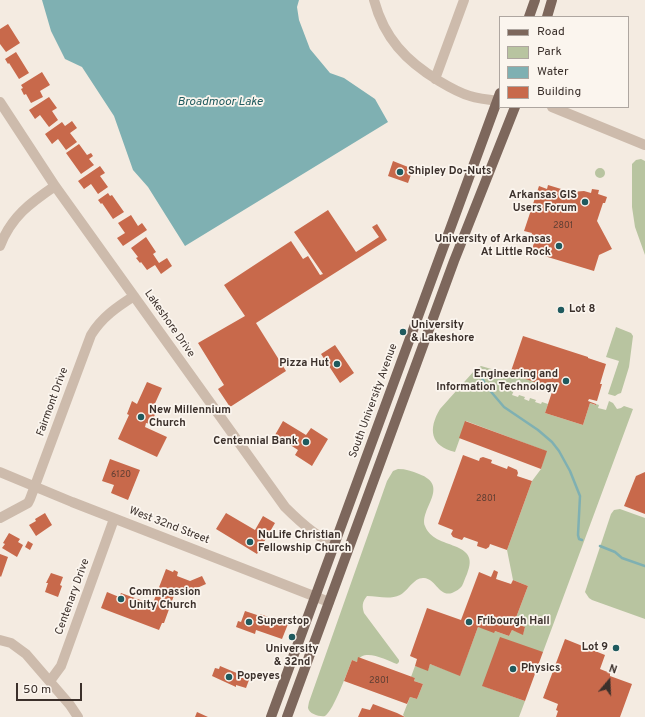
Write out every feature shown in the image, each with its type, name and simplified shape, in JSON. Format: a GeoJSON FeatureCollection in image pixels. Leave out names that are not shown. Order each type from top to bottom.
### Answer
{"type":"FeatureCollection","features":[{"type":"Feature","properties":{"kind":"main road"},"geometry":{"type":"LineString","coordinates":[[529,16],[535,0]]}},
{"type":"Feature","properties":{"kind":"main road"},"geometry":{"type":"LineString","coordinates":[[546,16],[552,0]]}},
{"type":"Feature","properties":{"kind":"main road","name":"South University Avenue"},"geometry":{"type":"LineString","coordinates":[[271,717],[499,98]]}},
{"type":"Feature","properties":{"kind":"main road"},"geometry":{"type":"LineString","coordinates":[[287,717],[465,234],[515,108]]}},
{"type":"Feature","properties":{"kind":"street"},"geometry":{"type":"LineString","coordinates":[[374,0],[383,25],[394,44],[421,70],[463,94],[499,98]]}},
{"type":"Feature","properties":{"kind":"street"},"geometry":{"type":"LineString","coordinates":[[435,79],[464,0]]}},
{"type":"Feature","properties":{"kind":"street","name":"Lakeshore Drive"},"geometry":{"type":"LineString","coordinates":[[0,102],[55,186],[285,507],[302,523],[335,544]]}},
{"type":"Feature","properties":{"kind":"street"},"geometry":{"type":"LineString","coordinates":[[554,108],[645,145]]}},
{"type":"Feature","properties":{"kind":"street"},"geometry":{"type":"LineString","coordinates":[[0,246],[4,236],[17,216],[35,200],[55,186]]}},
{"type":"Feature","properties":{"kind":"street","name":"Fairmont Drive"},"geometry":{"type":"LineString","coordinates":[[0,518],[28,503],[36,486],[92,335],[103,319],[113,310],[134,296]]}},
{"type":"Feature","properties":{"kind":"street","name":"West 32nd Street"},"geometry":{"type":"LineString","coordinates":[[0,472],[329,602]]}},
{"type":"Feature","properties":{"kind":"street","name":"Centenary Drive"},"geometry":{"type":"LineString","coordinates":[[50,681],[61,666],[114,518]]}},
{"type":"Feature","properties":{"kind":"street"},"geometry":{"type":"LineString","coordinates":[[0,640],[11,643],[26,654],[70,705],[78,717]]}},
{"type":"Feature","properties":{"kind":"green space"},"geometry":{"type":"Polygon","coordinates":[[[641,159],[645,161],[645,255],[635,227],[632,207],[632,164],[636,160],[641,159]]]}},
{"type":"Feature","properties":{"kind":"green space"},"geometry":{"type":"Polygon","coordinates":[[[598,168],[602,168],[604,169],[604,177],[598,178],[595,175],[595,171],[598,168]]]}},
{"type":"Feature","properties":{"kind":"green space"},"geometry":{"type":"Polygon","coordinates":[[[616,327],[631,333],[633,336],[629,367],[621,393],[615,396],[608,394],[619,361],[606,357],[616,327]]]}},
{"type":"Feature","properties":{"kind":"green space"},"geometry":{"type":"Polygon","coordinates":[[[481,366],[540,383],[538,390],[518,384],[512,395],[525,397],[524,399],[529,401],[530,398],[541,404],[542,402],[548,404],[545,413],[583,425],[590,403],[599,405],[598,408],[606,410],[609,401],[613,403],[617,409],[624,406],[633,409],[543,652],[483,686],[525,701],[519,717],[405,717],[403,715],[410,697],[417,699],[423,684],[414,681],[415,678],[411,677],[415,666],[428,670],[430,664],[460,675],[478,627],[509,636],[512,630],[523,634],[525,627],[514,623],[528,586],[513,580],[507,550],[532,481],[541,469],[546,451],[466,421],[455,452],[440,446],[434,436],[434,423],[440,409],[474,371],[481,366]]]}},
{"type":"Feature","properties":{"kind":"green space"},"geometry":{"type":"Polygon","coordinates":[[[398,469],[409,470],[419,474],[428,479],[433,485],[432,498],[424,519],[425,526],[430,534],[437,539],[463,550],[468,555],[470,563],[467,574],[461,587],[458,590],[448,594],[441,590],[432,581],[420,578],[400,595],[388,598],[367,596],[363,604],[364,613],[399,662],[397,664],[369,655],[364,655],[357,662],[352,660],[329,712],[325,716],[315,715],[310,712],[308,708],[309,702],[387,481],[393,471],[398,469]]]}},
{"type":"Feature","properties":{"kind":"green space"},"geometry":{"type":"Polygon","coordinates":[[[620,509],[645,518],[645,619],[592,600],[585,592],[611,514],[614,510],[620,509]]]}},
{"type":"Feature","properties":{"kind":"water","name":"Broadmoor Lake"},"geometry":{"type":"Polygon","coordinates":[[[42,0],[299,0],[297,7],[299,20],[310,49],[330,73],[344,78],[375,99],[388,122],[185,246],[148,187],[133,170],[114,116],[82,67],[65,59],[51,31],[42,0]]]}},
{"type":"Feature","properties":{"kind":"building"},"geometry":{"type":"Polygon","coordinates":[[[8,24],[20,43],[6,52],[0,44],[0,29],[8,24]]]}},
{"type":"Feature","properties":{"kind":"building"},"geometry":{"type":"Polygon","coordinates":[[[16,52],[29,73],[19,79],[5,59],[16,52]]]}},
{"type":"Feature","properties":{"kind":"building"},"geometry":{"type":"Polygon","coordinates":[[[42,72],[50,85],[40,91],[43,97],[31,103],[26,94],[24,95],[21,85],[42,72]]]}},
{"type":"Feature","properties":{"kind":"building"},"geometry":{"type":"Polygon","coordinates":[[[49,97],[57,108],[52,111],[58,120],[49,127],[40,115],[35,119],[29,110],[49,97]]]}},
{"type":"Feature","properties":{"kind":"building"},"geometry":{"type":"Polygon","coordinates":[[[72,121],[77,128],[70,133],[77,142],[66,150],[58,139],[52,144],[45,134],[62,122],[65,126],[72,121]]]}},
{"type":"Feature","properties":{"kind":"building"},"geometry":{"type":"Polygon","coordinates":[[[79,144],[87,155],[91,153],[93,156],[89,159],[94,165],[81,174],[66,153],[79,144]]]}},
{"type":"Feature","properties":{"kind":"building","name":"Shipley Do-Nuts"},"geometry":{"type":"Polygon","coordinates":[[[393,161],[413,169],[408,183],[388,176],[393,161]]]}},
{"type":"Feature","properties":{"kind":"building"},"geometry":{"type":"Polygon","coordinates":[[[100,166],[105,173],[100,176],[108,187],[98,194],[91,184],[84,189],[78,181],[100,166]]]}},
{"type":"Feature","properties":{"kind":"building"},"geometry":{"type":"Polygon","coordinates":[[[548,185],[571,192],[584,191],[591,193],[592,189],[599,190],[598,194],[607,197],[605,203],[603,203],[597,221],[612,249],[599,255],[594,271],[531,252],[534,243],[529,242],[532,233],[524,231],[539,186],[547,189],[548,185]]]}},
{"type":"Feature","properties":{"kind":"building"},"geometry":{"type":"Polygon","coordinates":[[[108,193],[110,196],[112,195],[124,212],[113,219],[102,203],[101,204],[98,200],[108,193]]]}},
{"type":"Feature","properties":{"kind":"building"},"geometry":{"type":"Polygon","coordinates":[[[328,210],[356,252],[379,237],[372,227],[377,224],[387,240],[256,323],[286,371],[230,407],[218,389],[224,385],[198,343],[245,316],[224,285],[291,241],[303,259],[308,256],[320,275],[323,274],[294,232],[328,210]]]}},
{"type":"Feature","properties":{"kind":"building"},"geometry":{"type":"Polygon","coordinates":[[[131,215],[138,226],[142,223],[147,230],[123,246],[117,238],[125,233],[118,223],[131,215]]]}},
{"type":"Feature","properties":{"kind":"building"},"geometry":{"type":"Polygon","coordinates":[[[146,237],[156,252],[153,254],[159,263],[167,258],[172,266],[161,274],[155,265],[147,270],[136,258],[138,257],[131,248],[146,237]]]}},
{"type":"Feature","properties":{"kind":"building","name":"Engineering and Information Technology"},"geometry":{"type":"Polygon","coordinates":[[[523,336],[606,364],[597,401],[589,399],[588,401],[596,405],[590,403],[583,425],[545,413],[552,392],[549,391],[549,389],[552,390],[553,388],[510,374],[523,336]]]}},
{"type":"Feature","properties":{"kind":"building","name":"Pizza Hut"},"geometry":{"type":"Polygon","coordinates":[[[335,345],[354,373],[340,383],[321,354],[335,345]]]}},
{"type":"Feature","properties":{"kind":"building","name":"New Millennium Church"},"geometry":{"type":"Polygon","coordinates":[[[147,382],[162,388],[152,410],[156,412],[151,424],[146,423],[145,427],[167,437],[157,457],[118,439],[129,415],[127,414],[132,401],[137,404],[147,382]]]}},
{"type":"Feature","properties":{"kind":"building","name":"Centennial Bank"},"geometry":{"type":"Polygon","coordinates":[[[283,421],[306,435],[311,428],[328,439],[312,466],[295,455],[298,450],[275,435],[283,421]]]}},
{"type":"Feature","properties":{"kind":"building"},"geometry":{"type":"Polygon","coordinates":[[[465,421],[547,451],[541,469],[459,438],[465,421]]]}},
{"type":"Feature","properties":{"kind":"building"},"geometry":{"type":"Polygon","coordinates":[[[463,455],[479,461],[480,458],[483,457],[492,460],[491,463],[507,469],[508,466],[517,470],[517,476],[532,481],[507,550],[490,544],[486,549],[477,546],[478,542],[464,537],[462,540],[453,537],[451,534],[453,530],[438,524],[463,455]]]}},
{"type":"Feature","properties":{"kind":"building"},"geometry":{"type":"Polygon","coordinates":[[[110,459],[140,470],[128,500],[111,493],[114,485],[102,481],[110,459]]]}},
{"type":"Feature","properties":{"kind":"building"},"geometry":{"type":"Polygon","coordinates":[[[645,472],[645,514],[624,506],[636,476],[645,472]]]}},
{"type":"Feature","properties":{"kind":"building"},"geometry":{"type":"Polygon","coordinates":[[[45,513],[52,525],[36,536],[29,525],[45,513]]]}},
{"type":"Feature","properties":{"kind":"building","name":"NuLife Christian Fellowship Church"},"geometry":{"type":"Polygon","coordinates":[[[226,513],[255,530],[263,516],[275,523],[257,554],[216,529],[226,513]]]}},
{"type":"Feature","properties":{"kind":"building"},"geometry":{"type":"Polygon","coordinates":[[[9,533],[20,539],[18,542],[23,545],[17,557],[2,548],[5,544],[3,543],[9,533]]]}},
{"type":"Feature","properties":{"kind":"building"},"geometry":{"type":"Polygon","coordinates":[[[28,541],[33,544],[30,550],[25,547],[28,541]]]}},
{"type":"Feature","properties":{"kind":"building"},"geometry":{"type":"Polygon","coordinates":[[[0,554],[8,557],[1,577],[0,576],[0,554]]]}},
{"type":"Feature","properties":{"kind":"building","name":"Commpassion Unity Church"},"geometry":{"type":"Polygon","coordinates":[[[166,569],[173,572],[174,570],[178,572],[177,576],[190,581],[202,576],[206,584],[197,588],[195,595],[178,589],[176,590],[164,623],[162,623],[159,630],[101,608],[107,592],[119,597],[121,593],[153,603],[166,569]]]}},
{"type":"Feature","properties":{"kind":"building","name":"Fribourgh Hall"},"geometry":{"type":"Polygon","coordinates":[[[494,570],[498,572],[496,579],[511,584],[513,580],[528,586],[514,623],[525,627],[523,635],[512,630],[509,636],[495,631],[494,633],[478,627],[460,676],[430,664],[428,671],[415,666],[417,659],[410,656],[427,608],[461,620],[479,572],[491,577],[494,570]]]}},
{"type":"Feature","properties":{"kind":"building"},"geometry":{"type":"Polygon","coordinates":[[[51,573],[63,577],[60,585],[62,586],[58,597],[45,592],[48,583],[46,583],[51,573]]]}},
{"type":"Feature","properties":{"kind":"building"},"geometry":{"type":"Polygon","coordinates":[[[245,611],[260,616],[260,614],[288,624],[282,639],[256,630],[255,634],[236,627],[238,621],[241,622],[245,611]]]}},
{"type":"Feature","properties":{"kind":"building","name":"Physics"},"geometry":{"type":"Polygon","coordinates":[[[500,637],[543,652],[525,701],[482,686],[500,637]]]}},
{"type":"Feature","properties":{"kind":"building"},"geometry":{"type":"Polygon","coordinates":[[[565,639],[605,655],[600,669],[610,673],[610,676],[632,684],[620,717],[556,717],[558,704],[543,698],[565,639]]]}},
{"type":"Feature","properties":{"kind":"building"},"geometry":{"type":"Polygon","coordinates":[[[358,657],[415,678],[414,681],[423,684],[417,699],[410,697],[407,704],[344,681],[352,660],[357,662],[358,657]]]}},
{"type":"Feature","properties":{"kind":"building","name":"Popeyes"},"geometry":{"type":"Polygon","coordinates":[[[220,666],[247,678],[246,679],[249,680],[246,688],[236,685],[236,687],[212,676],[215,668],[219,669],[220,666]]]}},
{"type":"Feature","properties":{"kind":"building"},"geometry":{"type":"Polygon","coordinates":[[[373,704],[405,717],[358,717],[362,708],[370,710],[373,704]]]}},
{"type":"Feature","properties":{"kind":"building"},"geometry":{"type":"Polygon","coordinates":[[[197,712],[208,717],[195,717],[197,712]]]}},
{"type":"Feature","properties":{"kind":"waterway"},"geometry":{"type":"LineString","coordinates":[[478,371],[487,387],[504,407],[538,430],[552,442],[559,451],[570,471],[580,496],[578,535],[579,539],[582,540]]}},
{"type":"Feature","properties":{"kind":"waterway"},"geometry":{"type":"LineString","coordinates":[[600,546],[615,552],[622,558],[645,566]]}},
{"type":"Feature","properties":{"kind":"place","name":"Shipley Do-Nuts"},"geometry":{"type":"Point","coordinates":[400,172]}},
{"type":"Feature","properties":{"kind":"place","name":"Arkansas GIS Users Forum"},"geometry":{"type":"Point","coordinates":[585,202]}},
{"type":"Feature","properties":{"kind":"place","name":"University of Arkansas At Little Rock"},"geometry":{"type":"Point","coordinates":[559,246]}},
{"type":"Feature","properties":{"kind":"place","name":"Lot 8"},"geometry":{"type":"Point","coordinates":[561,310]}},
{"type":"Feature","properties":{"kind":"place","name":"University & Lakeshore"},"geometry":{"type":"Point","coordinates":[403,332]}},
{"type":"Feature","properties":{"kind":"place","name":"Pizza Hut"},"geometry":{"type":"Point","coordinates":[337,364]}},
{"type":"Feature","properties":{"kind":"place","name":"Engineering and Information Technology"},"geometry":{"type":"Point","coordinates":[566,381]}},
{"type":"Feature","properties":{"kind":"place","name":"New Millennium Church"},"geometry":{"type":"Point","coordinates":[141,417]}},
{"type":"Feature","properties":{"kind":"place","name":"Centennial Bank"},"geometry":{"type":"Point","coordinates":[306,442]}},
{"type":"Feature","properties":{"kind":"place","name":"NuLife Christian Fellowship Church"},"geometry":{"type":"Point","coordinates":[250,542]}},
{"type":"Feature","properties":{"kind":"place","name":"Commpassion Unity Church"},"geometry":{"type":"Point","coordinates":[121,599]}},
{"type":"Feature","properties":{"kind":"place","name":"Superstop"},"geometry":{"type":"Point","coordinates":[249,622]}},
{"type":"Feature","properties":{"kind":"place","name":"Fribourgh Hall"},"geometry":{"type":"Point","coordinates":[469,622]}},
{"type":"Feature","properties":{"kind":"place","name":"University & 32nd"},"geometry":{"type":"Point","coordinates":[292,637]}},
{"type":"Feature","properties":{"kind":"place","name":"Lot 9"},"geometry":{"type":"Point","coordinates":[616,648]}},
{"type":"Feature","properties":{"kind":"place","name":"Physics"},"geometry":{"type":"Point","coordinates":[513,669]}},
{"type":"Feature","properties":{"kind":"place","name":"Popeyes"},"geometry":{"type":"Point","coordinates":[229,677]}}]}
